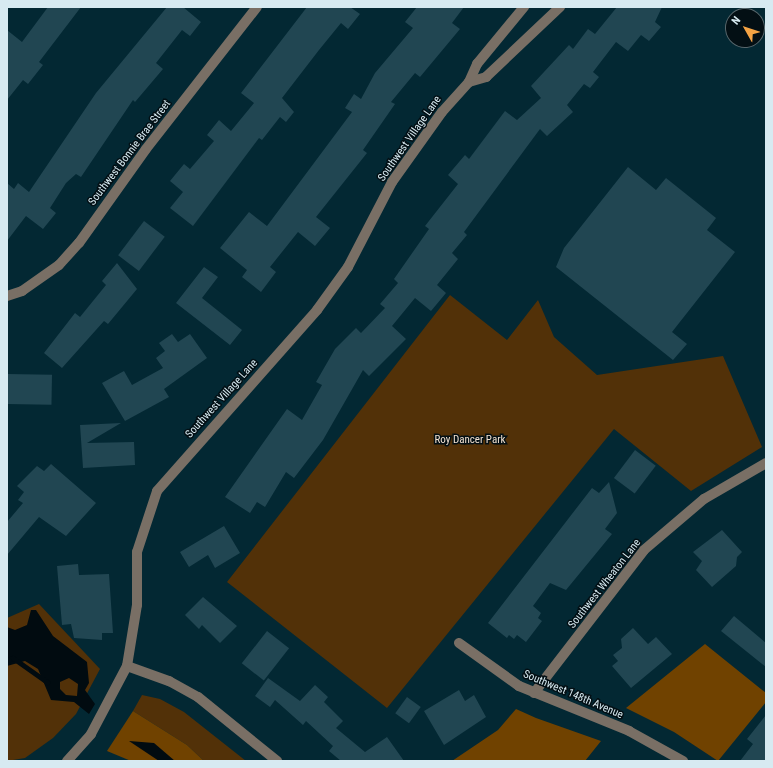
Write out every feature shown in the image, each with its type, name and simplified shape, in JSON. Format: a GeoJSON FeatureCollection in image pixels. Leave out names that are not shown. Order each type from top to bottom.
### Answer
{"type":"FeatureCollection","features":[{"type":"Feature","properties":{"kind":"street","name":"Southwest Bonnie Brae Street"},"geometry":{"type":"LineString","coordinates":[[7,296],[22,291],[59,265],[79,242],[146,149],[257,7]]}},
{"type":"Feature","properties":{"kind":"street","name":"Southwest Village Lane"},"geometry":{"type":"LineString","coordinates":[[67,761],[91,734],[127,666],[137,605],[137,552],[157,491],[317,310],[348,267],[392,182],[442,112],[468,82],[477,64],[524,7]]}},
{"type":"Feature","properties":{"kind":"street"},"geometry":{"type":"LineString","coordinates":[[468,82],[486,77],[560,7]]}},
{"type":"Feature","properties":{"kind":"street","name":"Southwest Wheaton Lane"},"geometry":{"type":"LineString","coordinates":[[534,693],[644,550],[704,499],[766,462]]}},
{"type":"Feature","properties":{"kind":"street","name":"Southwest 148th Avenue"},"geometry":{"type":"LineString","coordinates":[[459,643],[502,676],[534,693],[630,731],[683,761]]}},
{"type":"Feature","properties":{"kind":"street"},"geometry":{"type":"LineString","coordinates":[[127,666],[169,681],[198,697],[278,761]]}},
{"type":"Feature","properties":{"kind":"green space","name":"Roy Dancer Park"},"geometry":{"type":"Polygon","coordinates":[[[450,295],[507,340],[538,300],[554,337],[597,375],[723,356],[762,447],[691,491],[614,429],[387,708],[227,582],[450,295]]]}},
{"type":"Feature","properties":{"kind":"green space"},"geometry":{"type":"Polygon","coordinates":[[[39,604],[100,669],[76,714],[53,738],[25,758],[7,761],[7,618],[39,604]]]}},
{"type":"Feature","properties":{"kind":"green space"},"geometry":{"type":"Polygon","coordinates":[[[142,695],[160,699],[184,712],[246,761],[204,761],[187,745],[133,711],[142,695]]]}},
{"type":"Feature","properties":{"kind":"shaded area"},"geometry":{"type":"Polygon","coordinates":[[[31,610],[36,610],[53,636],[87,662],[89,683],[85,690],[95,704],[89,714],[74,702],[51,700],[38,669],[25,661],[7,666],[7,627],[15,630],[27,625],[31,610]],[[69,678],[60,682],[60,689],[66,695],[77,696],[78,684],[69,678]]]}},
{"type":"Feature","properties":{"kind":"shaded area"},"geometry":{"type":"Polygon","coordinates":[[[705,644],[766,693],[766,702],[718,761],[674,732],[626,708],[705,644]]]}},
{"type":"Feature","properties":{"kind":"shaded area"},"geometry":{"type":"Polygon","coordinates":[[[516,709],[536,718],[601,741],[585,761],[452,761],[498,730],[516,709]]]}},
{"type":"Feature","properties":{"kind":"shaded area"},"geometry":{"type":"Polygon","coordinates":[[[133,711],[187,745],[204,761],[131,761],[107,751],[133,711]]]}},
{"type":"Feature","properties":{"kind":"shaded area"},"geometry":{"type":"Polygon","coordinates":[[[129,741],[154,743],[175,761],[159,761],[129,741]]]}},
{"type":"Feature","properties":{"kind":"building"},"geometry":{"type":"Polygon","coordinates":[[[48,7],[81,7],[39,62],[43,65],[28,84],[23,80],[7,100],[7,30],[22,42],[48,7]]]}},
{"type":"Feature","properties":{"kind":"building"},"geometry":{"type":"Polygon","coordinates":[[[167,7],[183,7],[201,22],[190,36],[182,30],[156,63],[163,69],[135,102],[133,100],[81,177],[76,174],[66,183],[50,208],[56,213],[43,229],[26,216],[7,241],[7,183],[14,189],[18,183],[29,192],[96,93],[167,7]]]}},
{"type":"Feature","properties":{"kind":"building"},"geometry":{"type":"Polygon","coordinates":[[[307,7],[350,7],[360,14],[348,29],[341,23],[319,50],[282,98],[294,112],[286,122],[280,117],[262,140],[259,138],[193,226],[170,208],[183,192],[170,181],[184,164],[190,169],[214,141],[207,135],[219,120],[231,131],[254,103],[241,93],[307,7]]]}},
{"type":"Feature","properties":{"kind":"building"},"geometry":{"type":"Polygon","coordinates":[[[417,7],[464,7],[452,23],[460,29],[420,77],[415,73],[391,102],[395,104],[363,150],[367,153],[316,217],[330,228],[315,246],[298,232],[270,267],[276,272],[261,292],[242,277],[247,270],[220,248],[249,212],[267,226],[352,112],[345,108],[354,94],[361,99],[375,73],[413,28],[405,22],[417,7]]]}},
{"type":"Feature","properties":{"kind":"building"},"geometry":{"type":"Polygon","coordinates":[[[617,7],[662,7],[655,22],[661,27],[649,41],[641,35],[628,51],[616,42],[593,72],[599,77],[590,88],[584,84],[567,105],[573,112],[547,136],[540,129],[464,232],[467,235],[452,253],[458,259],[437,285],[446,293],[431,311],[415,298],[392,326],[406,339],[369,376],[363,370],[323,440],[294,478],[286,472],[265,507],[257,502],[250,513],[225,497],[287,409],[302,420],[322,385],[316,382],[335,349],[356,328],[361,333],[385,308],[380,304],[398,283],[394,279],[429,229],[425,226],[458,184],[448,175],[465,155],[469,159],[505,111],[517,120],[541,98],[531,86],[569,45],[573,49],[588,29],[595,34],[617,7]]]}},
{"type":"Feature","properties":{"kind":"building"},"geometry":{"type":"Polygon","coordinates":[[[628,167],[656,190],[666,178],[716,218],[707,230],[735,252],[672,332],[687,344],[673,360],[556,267],[564,248],[628,167]]]}},
{"type":"Feature","properties":{"kind":"building"},"geometry":{"type":"Polygon","coordinates":[[[144,221],[165,237],[139,271],[118,255],[144,221]]]}},
{"type":"Feature","properties":{"kind":"building"},"geometry":{"type":"Polygon","coordinates":[[[117,263],[137,289],[108,324],[104,321],[62,368],[44,353],[75,313],[80,317],[106,285],[102,281],[117,263]]]}},
{"type":"Feature","properties":{"kind":"building"},"geometry":{"type":"Polygon","coordinates":[[[204,267],[218,277],[202,298],[242,330],[230,345],[176,303],[204,267]]]}},
{"type":"Feature","properties":{"kind":"building"},"geometry":{"type":"Polygon","coordinates":[[[172,334],[178,342],[190,334],[207,358],[164,389],[169,397],[125,421],[102,383],[124,371],[132,385],[163,368],[156,358],[165,351],[159,343],[172,334]]]}},
{"type":"Feature","properties":{"kind":"building"},"geometry":{"type":"Polygon","coordinates":[[[7,374],[52,375],[51,405],[7,404],[7,374]]]}},
{"type":"Feature","properties":{"kind":"building"},"geometry":{"type":"Polygon","coordinates":[[[121,423],[87,443],[134,442],[135,465],[83,468],[80,425],[121,423]]]}},
{"type":"Feature","properties":{"kind":"building"},"geometry":{"type":"Polygon","coordinates":[[[635,450],[656,466],[635,494],[614,478],[635,450]]]}},
{"type":"Feature","properties":{"kind":"building"},"geometry":{"type":"Polygon","coordinates":[[[51,464],[96,503],[66,536],[39,517],[7,555],[7,522],[23,503],[18,500],[24,492],[17,486],[37,466],[44,471],[51,464]]]}},
{"type":"Feature","properties":{"kind":"building"},"geometry":{"type":"Polygon","coordinates":[[[609,482],[617,513],[605,529],[612,534],[566,590],[550,583],[533,606],[541,613],[538,618],[542,621],[526,642],[517,635],[514,639],[509,635],[507,638],[488,623],[592,488],[599,493],[609,482]]]}},
{"type":"Feature","properties":{"kind":"building"},"geometry":{"type":"Polygon","coordinates":[[[224,526],[240,553],[215,568],[208,555],[189,567],[180,552],[224,526]]]}},
{"type":"Feature","properties":{"kind":"building"},"geometry":{"type":"Polygon","coordinates":[[[722,530],[742,552],[737,557],[736,566],[712,587],[696,570],[702,561],[693,552],[722,530]]]}},
{"type":"Feature","properties":{"kind":"building"},"geometry":{"type":"Polygon","coordinates":[[[78,564],[79,575],[109,574],[113,633],[102,633],[102,640],[74,638],[71,624],[62,625],[57,566],[78,564]]]}},
{"type":"Feature","properties":{"kind":"building"},"geometry":{"type":"Polygon","coordinates":[[[203,597],[237,626],[220,643],[202,625],[199,629],[185,615],[203,597]]]}},
{"type":"Feature","properties":{"kind":"building"},"geometry":{"type":"Polygon","coordinates":[[[734,616],[766,643],[766,667],[721,631],[734,616]]]}},
{"type":"Feature","properties":{"kind":"building"},"geometry":{"type":"Polygon","coordinates":[[[633,628],[648,644],[656,637],[672,654],[631,688],[612,666],[618,661],[613,655],[622,648],[621,639],[633,628]]]}},
{"type":"Feature","properties":{"kind":"building"},"geometry":{"type":"Polygon","coordinates":[[[267,631],[289,648],[264,681],[242,663],[267,631]]]}},
{"type":"Feature","properties":{"kind":"building"},"geometry":{"type":"Polygon","coordinates":[[[268,678],[300,701],[315,685],[328,697],[324,702],[343,721],[336,728],[365,752],[387,737],[404,761],[341,761],[329,751],[333,746],[306,721],[303,725],[275,700],[270,707],[255,696],[268,678]]]}},
{"type":"Feature","properties":{"kind":"building"},"geometry":{"type":"Polygon","coordinates":[[[459,690],[465,701],[474,695],[486,717],[444,745],[424,711],[459,690]]]}},
{"type":"Feature","properties":{"kind":"building"},"geometry":{"type":"Polygon","coordinates":[[[407,697],[421,707],[409,723],[395,713],[407,697]]]}},
{"type":"Feature","properties":{"kind":"building"},"geometry":{"type":"Polygon","coordinates":[[[766,715],[766,761],[740,761],[753,744],[747,739],[766,715]]]}},
{"type":"Feature","properties":{"kind":"waterway"},"geometry":{"type":"LineString","coordinates":[[7,660],[13,658],[47,682]]}}]}
